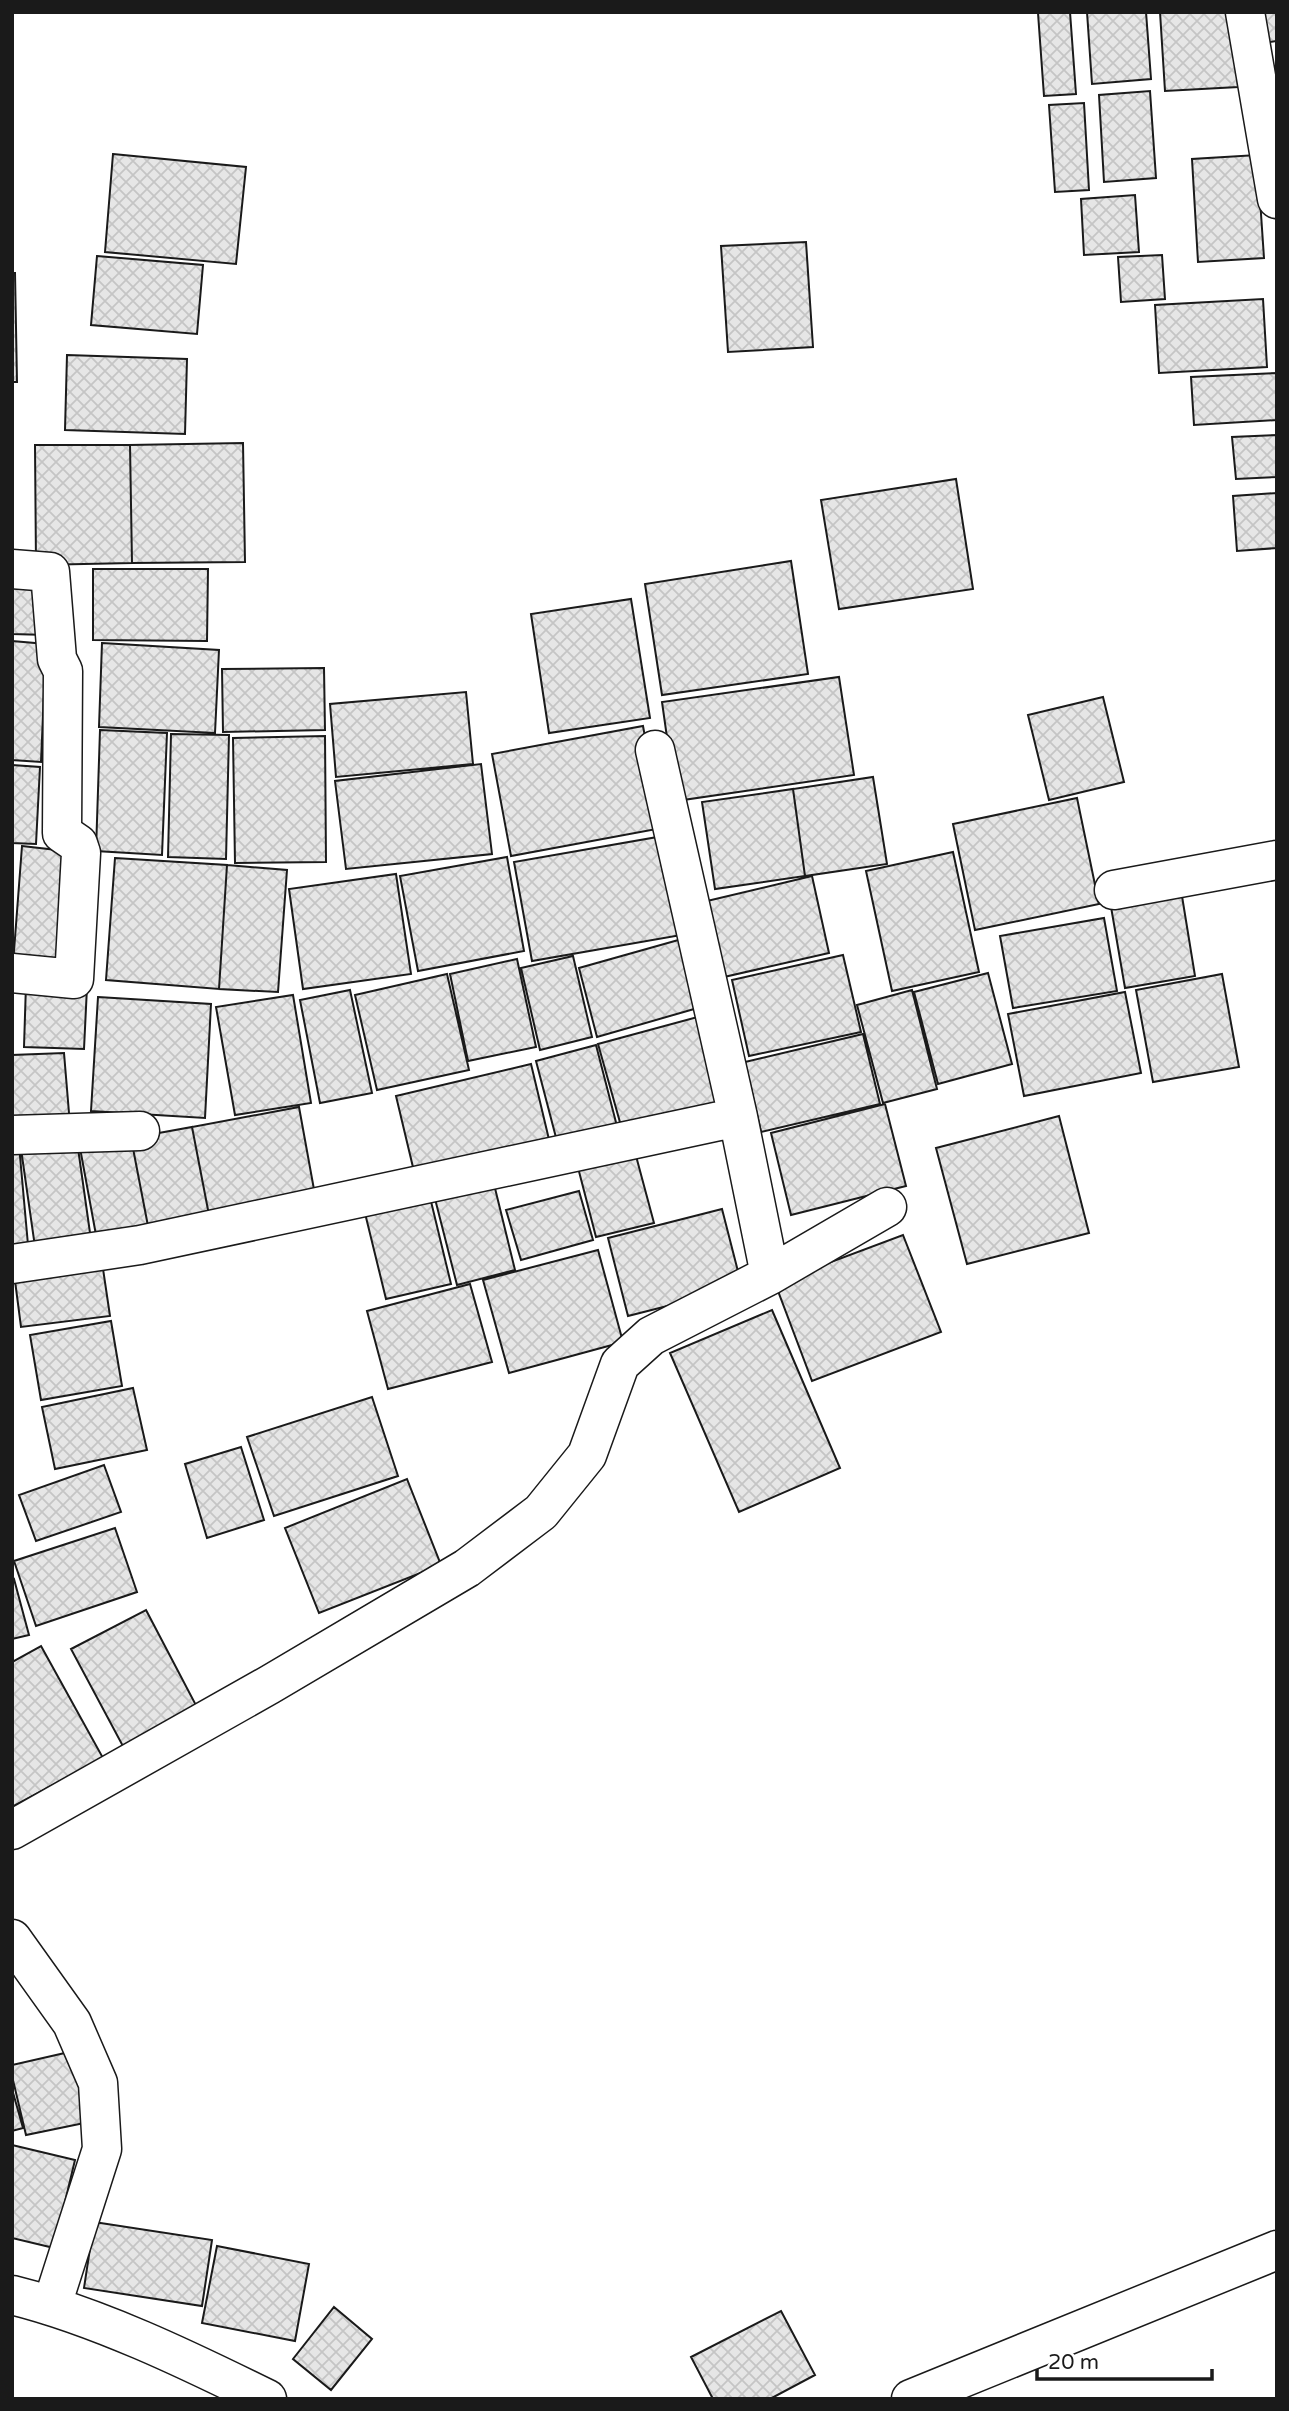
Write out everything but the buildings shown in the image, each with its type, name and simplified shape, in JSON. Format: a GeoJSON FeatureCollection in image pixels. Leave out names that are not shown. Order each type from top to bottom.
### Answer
{"type":"FeatureCollection","features":[{"type":"Feature","properties":{"kind":"street"},"geometry":{"type":"LineString","coordinates":[[1245,12],[1277,199]]}},
{"type":"Feature","properties":{"kind":"street"},"geometry":{"type":"LineString","coordinates":[[12,569],[50,572],[57,659],[63,671],[62,833],[79,844],[81,853],[74,979],[12,973]]}},
{"type":"Feature","properties":{"kind":"street"},"geometry":{"type":"LineString","coordinates":[[655,750],[738,1117],[770,1275]]}},
{"type":"Feature","properties":{"kind":"street"},"geometry":{"type":"LineString","coordinates":[[1114,890],[1277,860]]}},
{"type":"Feature","properties":{"kind":"street"},"geometry":{"type":"LineString","coordinates":[[12,1264],[140,1245],[738,1117]]}},
{"type":"Feature","properties":{"kind":"street"},"geometry":{"type":"LineString","coordinates":[[12,1135],[140,1131]]}},
{"type":"Feature","properties":{"kind":"street"},"geometry":{"type":"LineString","coordinates":[[12,1830],[269,1685],[467,1568],[541,1512],[587,1455],[620,1364],[651,1336],[770,1275],[887,1207]]}},
{"type":"Feature","properties":{"kind":"street"},"geometry":{"type":"LineString","coordinates":[[12,1939],[72,2023],[98,2083],[102,2149],[52,2305]]}},
{"type":"Feature","properties":{"kind":"street"},"geometry":{"type":"LineString","coordinates":[[911,2399],[1277,2250]]}},
{"type":"Feature","properties":{"kind":"street"},"geometry":{"type":"LineString","coordinates":[[12,2295],[52,2305],[204,2367],[267,2399]]}}]}
